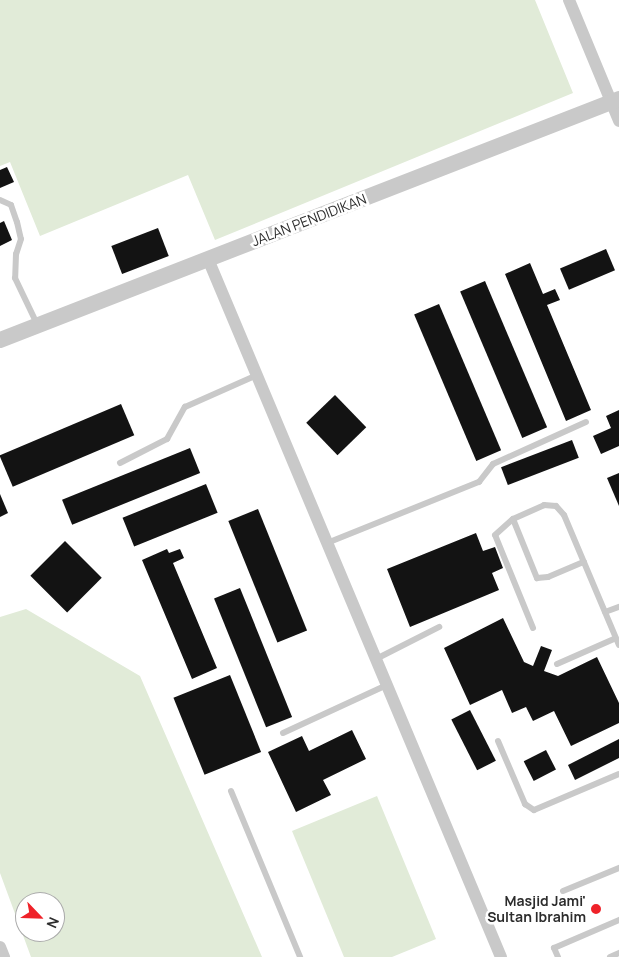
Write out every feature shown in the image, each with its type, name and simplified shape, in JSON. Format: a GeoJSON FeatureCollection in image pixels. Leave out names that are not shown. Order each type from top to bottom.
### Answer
{"type":"FeatureCollection","features":[{"type":"Feature","properties":{"kind":"street"},"geometry":{"type":"LineString","coordinates":[[569,0],[615,101],[619,121]]}},
{"type":"Feature","properties":{"kind":"street","name":"JALAN PENDIDIKAN"},"geometry":{"type":"LineString","coordinates":[[0,340],[615,101]]}},
{"type":"Feature","properties":{"kind":"street"},"geometry":{"type":"LineString","coordinates":[[208,259],[501,957]]}},
{"type":"Feature","properties":{"kind":"street"},"geometry":{"type":"LineString","coordinates":[[0,947],[4,957]]}},
{"type":"Feature","properties":{"kind":"lane"},"geometry":{"type":"LineString","coordinates":[[0,200],[11,205],[17,222],[21,239],[16,254],[16,278],[38,325]]}},
{"type":"Feature","properties":{"kind":"lane"},"geometry":{"type":"LineString","coordinates":[[120,463],[167,439],[185,407],[256,375]]}},
{"type":"Feature","properties":{"kind":"lane"},"geometry":{"type":"LineString","coordinates":[[327,543],[478,482],[493,464],[586,422]]}},
{"type":"Feature","properties":{"kind":"lane"},"geometry":{"type":"LineString","coordinates":[[533,628],[495,537],[513,519],[544,505],[556,506],[564,515],[618,642],[557,664]]}},
{"type":"Feature","properties":{"kind":"lane"},"geometry":{"type":"LineString","coordinates":[[513,519],[537,578],[548,577],[584,562]]}},
{"type":"Feature","properties":{"kind":"lane"},"geometry":{"type":"LineString","coordinates":[[605,612],[619,607]]}},
{"type":"Feature","properties":{"kind":"lane"},"geometry":{"type":"LineString","coordinates":[[376,659],[439,627]]}},
{"type":"Feature","properties":{"kind":"lane"},"geometry":{"type":"LineString","coordinates":[[283,733],[387,685]]}},
{"type":"Feature","properties":{"kind":"lane"},"geometry":{"type":"LineString","coordinates":[[498,740],[525,804],[534,810],[619,774]]}},
{"type":"Feature","properties":{"kind":"lane"},"geometry":{"type":"LineString","coordinates":[[231,791],[300,957]]}},
{"type":"Feature","properties":{"kind":"lane"},"geometry":{"type":"LineString","coordinates":[[563,891],[619,868]]}},
{"type":"Feature","properties":{"kind":"lane"},"geometry":{"type":"LineString","coordinates":[[558,957],[554,948],[619,920]]}},
{"type":"Feature","properties":{"kind":"lane"},"geometry":{"type":"LineString","coordinates":[[610,957],[619,953]]}},
{"type":"Feature","properties":{"kind":"green space"},"geometry":{"type":"Polygon","coordinates":[[[0,0],[535,0],[573,93],[215,240],[188,175],[40,236],[10,162],[0,166],[0,0]]]}},
{"type":"Feature","properties":{"kind":"green space"},"geometry":{"type":"Polygon","coordinates":[[[26,609],[140,676],[262,957],[31,957],[25,942],[65,942],[65,892],[15,892],[15,914],[0,873],[0,617],[26,609]]]}},
{"type":"Feature","properties":{"kind":"green space"},"geometry":{"type":"Polygon","coordinates":[[[377,796],[436,939],[392,957],[344,957],[292,831],[377,796]]]}},
{"type":"Feature","properties":{"kind":"building"},"geometry":{"type":"Polygon","coordinates":[[[7,167],[14,182],[0,188],[0,170],[7,167]]]}},
{"type":"Feature","properties":{"kind":"building"},"geometry":{"type":"Polygon","coordinates":[[[4,221],[12,240],[0,246],[0,223],[4,221]]]}},
{"type":"Feature","properties":{"kind":"building"},"geometry":{"type":"Polygon","coordinates":[[[158,228],[169,256],[122,274],[111,246],[158,228]]]}},
{"type":"Feature","properties":{"kind":"building"},"geometry":{"type":"Polygon","coordinates":[[[606,249],[615,270],[569,290],[560,269],[606,249]]]}},
{"type":"Feature","properties":{"kind":"building"},"geometry":{"type":"Polygon","coordinates":[[[530,263],[543,294],[555,289],[560,300],[547,305],[591,410],[566,421],[505,274],[530,263]]]}},
{"type":"Feature","properties":{"kind":"building"},"geometry":{"type":"Polygon","coordinates":[[[485,281],[547,427],[522,438],[460,292],[485,281]]]}},
{"type":"Feature","properties":{"kind":"building"},"geometry":{"type":"Polygon","coordinates":[[[439,304],[501,450],[476,461],[414,315],[439,304]]]}},
{"type":"Feature","properties":{"kind":"building"},"geometry":{"type":"Polygon","coordinates":[[[335,395],[366,427],[337,455],[306,423],[335,395]]]}},
{"type":"Feature","properties":{"kind":"building"},"geometry":{"type":"Polygon","coordinates":[[[121,404],[134,435],[13,487],[0,455],[121,404]]]}},
{"type":"Feature","properties":{"kind":"building"},"geometry":{"type":"Polygon","coordinates":[[[619,410],[619,446],[601,454],[593,436],[611,428],[606,416],[619,410]]]}},
{"type":"Feature","properties":{"kind":"building"},"geometry":{"type":"Polygon","coordinates":[[[572,440],[579,458],[508,485],[501,467],[572,440]]]}},
{"type":"Feature","properties":{"kind":"building"},"geometry":{"type":"Polygon","coordinates":[[[190,448],[200,473],[72,525],[62,500],[190,448]]]}},
{"type":"Feature","properties":{"kind":"building"},"geometry":{"type":"Polygon","coordinates":[[[619,473],[619,506],[607,478],[619,473]]]}},
{"type":"Feature","properties":{"kind":"building"},"geometry":{"type":"Polygon","coordinates":[[[206,484],[218,513],[134,546],[123,518],[206,484]]]}},
{"type":"Feature","properties":{"kind":"building"},"geometry":{"type":"Polygon","coordinates":[[[0,494],[8,513],[0,517],[0,494]]]}},
{"type":"Feature","properties":{"kind":"building"},"geometry":{"type":"Polygon","coordinates":[[[258,509],[307,630],[277,642],[228,521],[258,509]]]}},
{"type":"Feature","properties":{"kind":"building"},"geometry":{"type":"Polygon","coordinates":[[[476,533],[483,551],[495,547],[503,568],[492,573],[499,590],[410,627],[387,569],[476,533]]]}},
{"type":"Feature","properties":{"kind":"building"},"geometry":{"type":"Polygon","coordinates":[[[65,541],[102,578],[67,612],[30,576],[65,541]]]}},
{"type":"Feature","properties":{"kind":"building"},"geometry":{"type":"Polygon","coordinates":[[[167,549],[169,553],[180,549],[184,558],[173,563],[217,668],[192,679],[142,560],[167,549]]]}},
{"type":"Feature","properties":{"kind":"building"},"geometry":{"type":"Polygon","coordinates":[[[240,588],[292,717],[266,727],[214,598],[240,588]]]}},
{"type":"Feature","properties":{"kind":"building"},"geometry":{"type":"Polygon","coordinates":[[[503,618],[524,662],[533,666],[541,646],[552,650],[544,671],[558,676],[597,657],[619,703],[619,723],[571,746],[554,711],[533,721],[526,707],[512,713],[502,690],[470,705],[444,648],[503,618]]]}},
{"type":"Feature","properties":{"kind":"building"},"geometry":{"type":"Polygon","coordinates":[[[230,675],[261,752],[205,775],[173,698],[230,675]]]}},
{"type":"Feature","properties":{"kind":"building"},"geometry":{"type":"Polygon","coordinates":[[[470,710],[496,761],[477,770],[451,720],[470,710]]]}},
{"type":"Feature","properties":{"kind":"building"},"geometry":{"type":"Polygon","coordinates":[[[352,730],[366,759],[323,780],[331,795],[296,812],[268,752],[302,736],[309,751],[352,730]]]}},
{"type":"Feature","properties":{"kind":"building"},"geometry":{"type":"Polygon","coordinates":[[[619,739],[619,758],[575,780],[568,765],[619,739]]]}},
{"type":"Feature","properties":{"kind":"building"},"geometry":{"type":"Polygon","coordinates":[[[546,750],[556,770],[534,781],[524,761],[546,750]]]}},
{"type":"Feature","properties":{"kind":"place","name":"Masjid Jami' Sultan Ibrahim"},"geometry":{"type":"Point","coordinates":[596,909]}}]}
